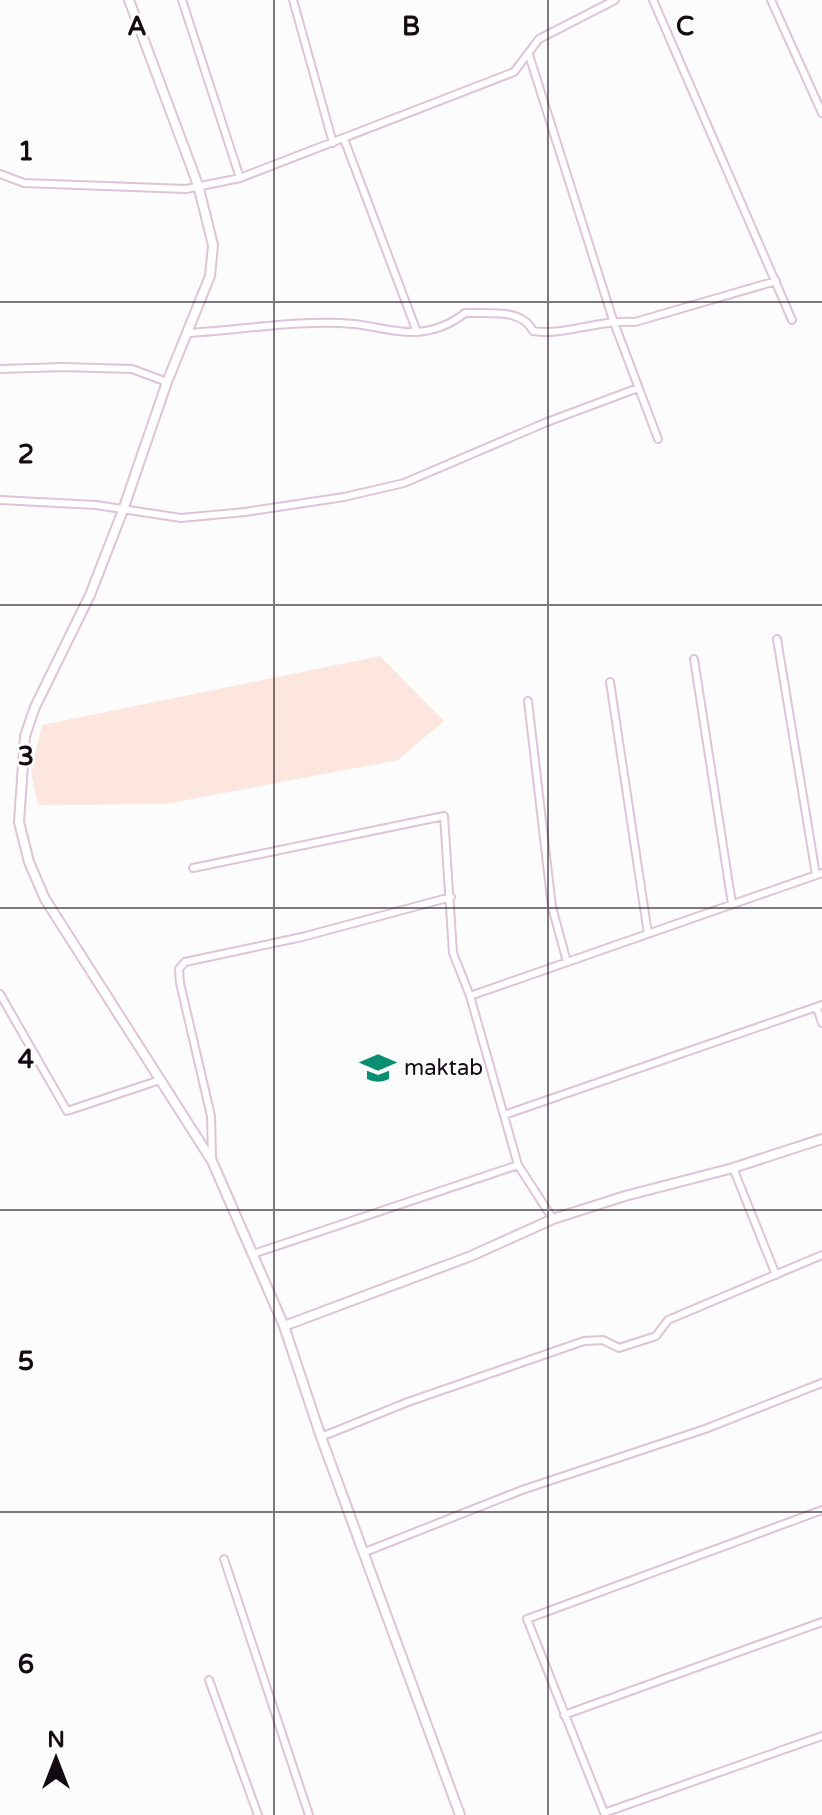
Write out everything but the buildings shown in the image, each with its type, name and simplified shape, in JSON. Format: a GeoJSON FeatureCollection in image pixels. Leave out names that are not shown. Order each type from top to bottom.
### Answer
{"type":"FeatureCollection","features":[{"type":"Feature","properties":{"kind":"street"},"geometry":{"type":"LineString","coordinates":[[129,0],[198,185],[213,245],[210,276],[167,382],[90,595],[35,707],[25,736],[19,822],[29,862],[45,899],[212,1161],[284,1326],[321,1437],[460,1815]]}},
{"type":"Feature","properties":{"kind":"street"},"geometry":{"type":"LineString","coordinates":[[182,0],[240,178]]}},
{"type":"Feature","properties":{"kind":"street"},"geometry":{"type":"LineString","coordinates":[[293,0],[333,143]]}},
{"type":"Feature","properties":{"kind":"street"},"geometry":{"type":"LineString","coordinates":[[0,174],[24,183],[186,189],[240,178],[514,72],[539,39],[615,0]]}},
{"type":"Feature","properties":{"kind":"street"},"geometry":{"type":"LineString","coordinates":[[653,0],[792,320]]}},
{"type":"Feature","properties":{"kind":"street"},"geometry":{"type":"LineString","coordinates":[[771,0],[822,113]]}},
{"type":"Feature","properties":{"kind":"street"},"geometry":{"type":"LineString","coordinates":[[529,55],[613,320],[658,439]]}},
{"type":"Feature","properties":{"kind":"street"},"geometry":{"type":"LineString","coordinates":[[344,139],[417,332]]}},
{"type":"Feature","properties":{"kind":"street"},"geometry":{"type":"LineString","coordinates":[[188,333],[325,324],[356,324],[388,332],[417,332],[449,326],[465,313],[515,315],[529,322],[533,331],[546,333],[613,320],[635,322],[776,281]]}},
{"type":"Feature","properties":{"kind":"street"},"geometry":{"type":"LineString","coordinates":[[0,369],[132,369],[167,382]]}},
{"type":"Feature","properties":{"kind":"street"},"geometry":{"type":"LineString","coordinates":[[0,500],[96,505],[181,518],[344,497],[404,483],[491,444],[638,388]]}},
{"type":"Feature","properties":{"kind":"street"},"geometry":{"type":"LineString","coordinates":[[470,996],[819,874],[777,639]]}},
{"type":"Feature","properties":{"kind":"street"},"geometry":{"type":"LineString","coordinates":[[694,659],[732,904]]}},
{"type":"Feature","properties":{"kind":"street"},"geometry":{"type":"LineString","coordinates":[[610,682],[648,934]]}},
{"type":"Feature","properties":{"kind":"street"},"geometry":{"type":"LineString","coordinates":[[528,701],[552,907],[567,962]]}},
{"type":"Feature","properties":{"kind":"street"},"geometry":{"type":"LineString","coordinates":[[193,868],[444,816],[453,953],[470,996],[518,1165],[553,1219]]}},
{"type":"Feature","properties":{"kind":"street"},"geometry":{"type":"LineString","coordinates":[[212,1161],[211,1116],[180,983],[179,969],[185,962],[302,937],[451,897]]}},
{"type":"Feature","properties":{"kind":"street"},"geometry":{"type":"LineString","coordinates":[[0,994],[67,1111],[160,1080]]}},
{"type":"Feature","properties":{"kind":"street"},"geometry":{"type":"LineString","coordinates":[[504,1115],[819,1007],[822,1023]]}},
{"type":"Feature","properties":{"kind":"street"},"geometry":{"type":"LineString","coordinates":[[284,1326],[471,1256],[553,1219],[625,1196],[733,1168],[822,1139]]}},
{"type":"Feature","properties":{"kind":"street"},"geometry":{"type":"LineString","coordinates":[[253,1254],[518,1165]]}},
{"type":"Feature","properties":{"kind":"street"},"geometry":{"type":"LineString","coordinates":[[733,1168],[776,1275]]}},
{"type":"Feature","properties":{"kind":"street"},"geometry":{"type":"LineString","coordinates":[[321,1437],[408,1402],[584,1341],[603,1340],[619,1348],[656,1336],[668,1320],[822,1255]]}},
{"type":"Feature","properties":{"kind":"street"},"geometry":{"type":"LineString","coordinates":[[365,1552],[522,1490],[705,1429],[822,1383]]}},
{"type":"Feature","properties":{"kind":"street"},"geometry":{"type":"LineString","coordinates":[[822,1510],[527,1619],[604,1814],[822,1736]]}},
{"type":"Feature","properties":{"kind":"street"},"geometry":{"type":"LineString","coordinates":[[224,1559],[309,1815]]}},
{"type":"Feature","properties":{"kind":"street"},"geometry":{"type":"LineString","coordinates":[[564,1715],[822,1622]]}},
{"type":"Feature","properties":{"kind":"street"},"geometry":{"type":"LineString","coordinates":[[209,1680],[258,1815]]}},
{"type":"Feature","properties":{"kind":"shaded area"},"geometry":{"type":"Polygon","coordinates":[[[380,656],[444,721],[398,760],[166,804],[38,805],[31,772],[42,725],[380,656]]]}},
{"type":"Feature","properties":{"kind":"place","name":"maktab"},"geometry":{"type":"Point","coordinates":[378,1068]}}]}
